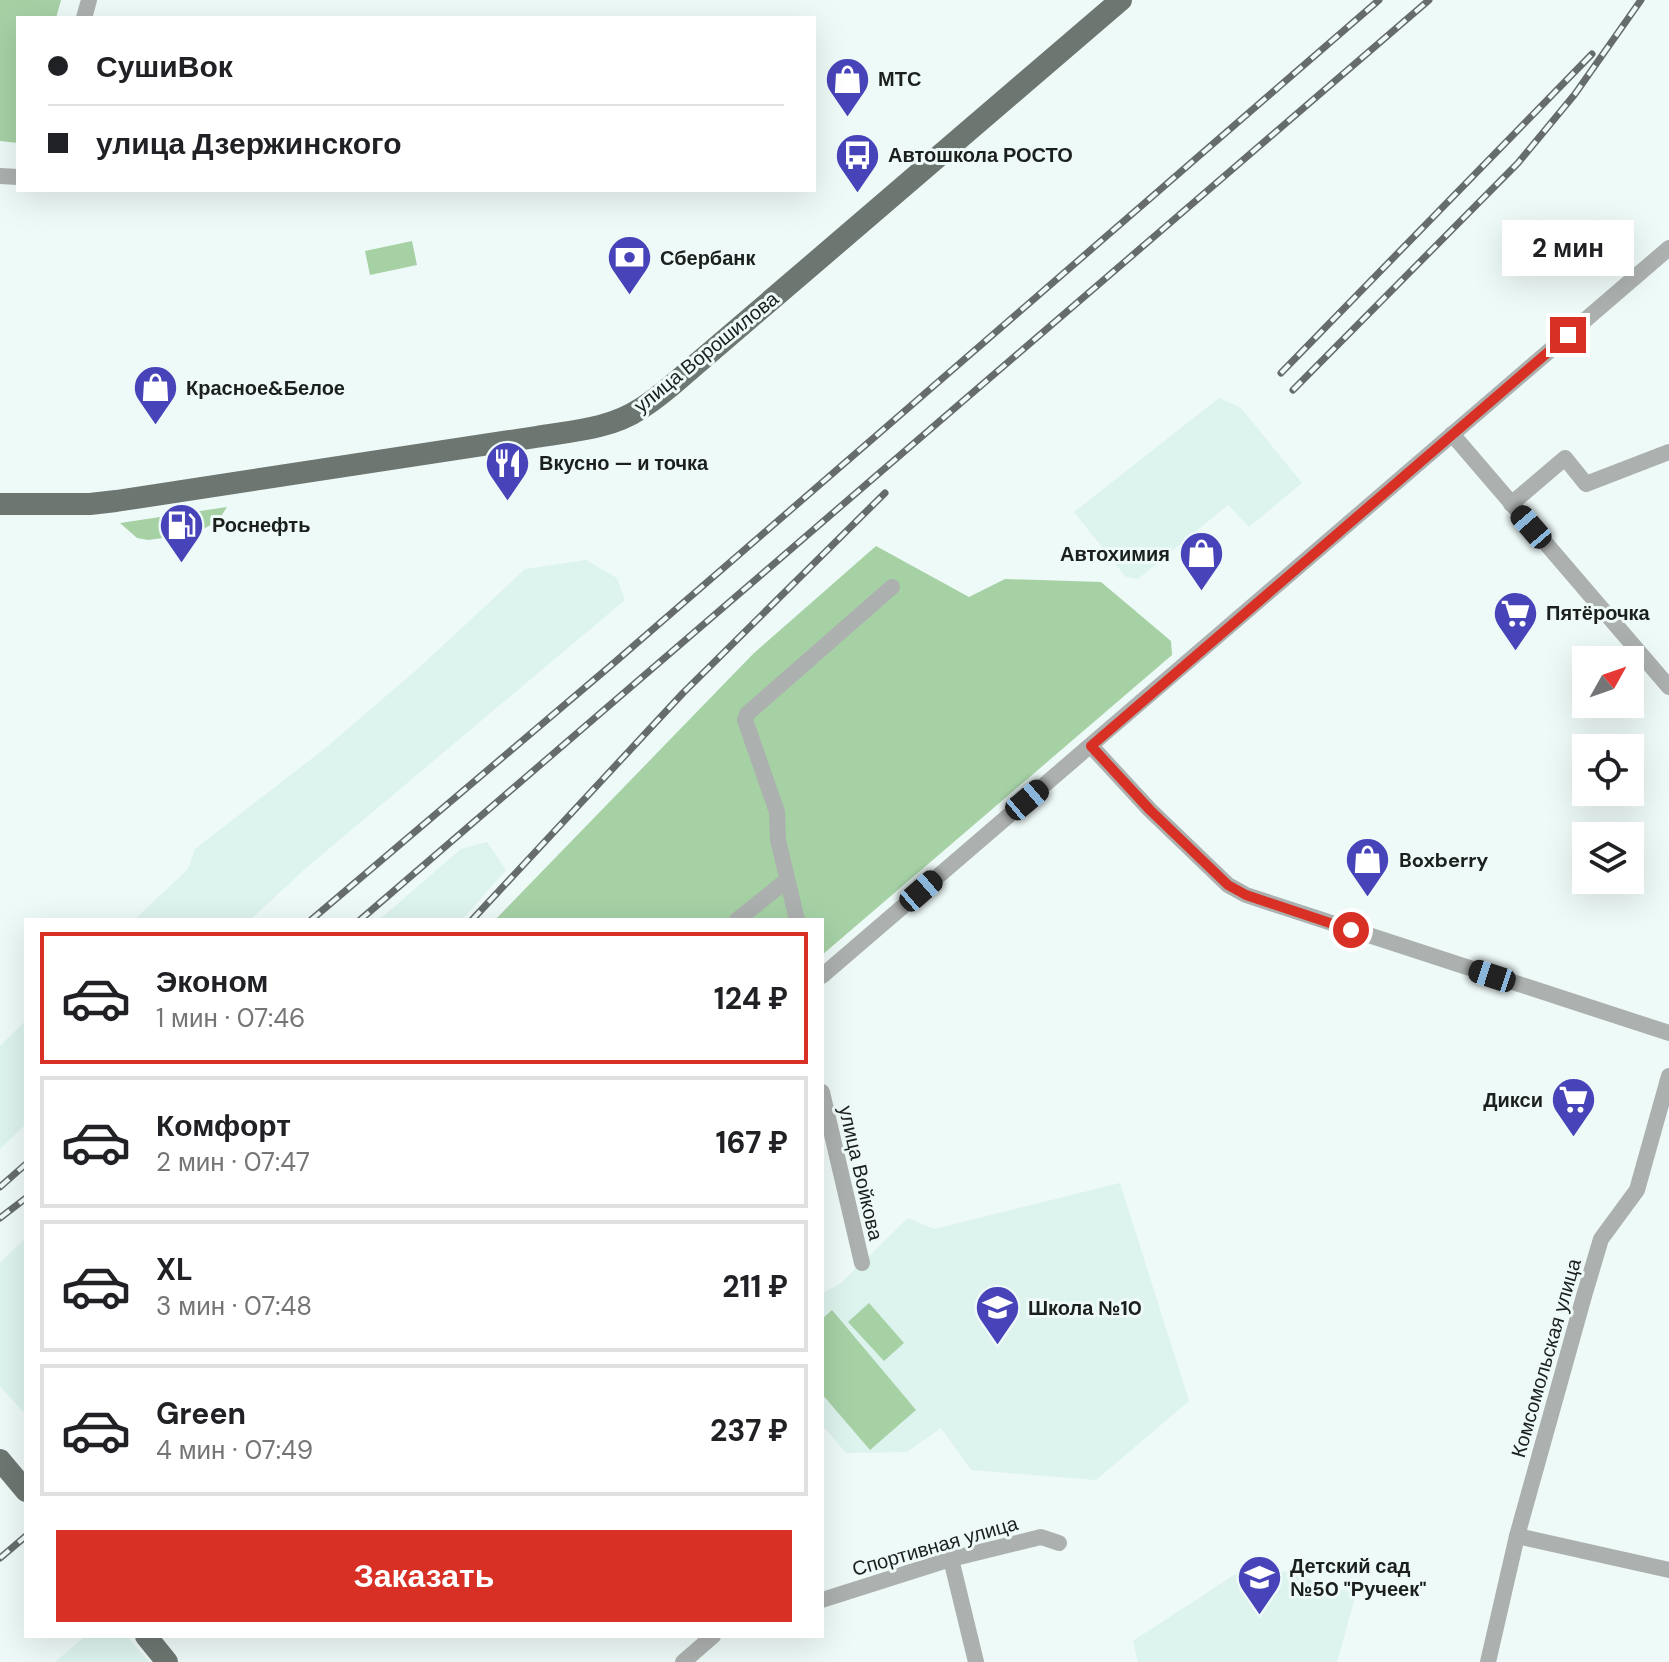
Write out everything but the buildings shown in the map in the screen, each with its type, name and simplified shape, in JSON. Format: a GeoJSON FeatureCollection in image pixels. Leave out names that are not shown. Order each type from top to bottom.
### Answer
{"type":"FeatureCollection","features":[{"type":"Feature","properties":{"kind":"main road","name":"улица Ворошилова"},"geometry":{"type":"LineString","coordinates":[[0,504],[103,503],[536,437],[619,420],[641,409],[700,361],[1121,0]]}},
{"type":"Feature","properties":{"kind":"main road"},"geometry":{"type":"LineString","coordinates":[[0,1460],[24,1489]]}},
{"type":"Feature","properties":{"kind":"main road"},"geometry":{"type":"LineString","coordinates":[[148,1638],[167,1662]]}},
{"type":"Feature","properties":{"kind":"street"},"geometry":{"type":"LineString","coordinates":[[824,974],[1669,248]]}},
{"type":"Feature","properties":{"kind":"street"},"geometry":{"type":"LineString","coordinates":[[1452,434],[1669,687]]}},
{"type":"Feature","properties":{"kind":"street"},"geometry":{"type":"LineString","coordinates":[[1511,504],[1565,458],[1586,484],[1669,452]]}},
{"type":"Feature","properties":{"kind":"street"},"geometry":{"type":"LineString","coordinates":[[796,918],[778,840],[777,812],[745,720],[747,714],[892,587]]}},
{"type":"Feature","properties":{"kind":"street"},"geometry":{"type":"LineString","coordinates":[[1091,746],[1161,821],[1228,885],[1246,895],[1669,1033]]}},
{"type":"Feature","properties":{"kind":"street"},"geometry":{"type":"LineString","coordinates":[[740,918],[787,880]]}},
{"type":"Feature","properties":{"kind":"street","name":"Комсомольская улица"},"geometry":{"type":"LineString","coordinates":[[1488,1662],[1517,1536],[1601,1239],[1637,1190],[1669,1076]]}},
{"type":"Feature","properties":{"kind":"street","name":"улица Войкова"},"geometry":{"type":"LineString","coordinates":[[824,1101],[862,1263]]}},
{"type":"Feature","properties":{"kind":"street"},"geometry":{"type":"LineString","coordinates":[[1517,1536],[1669,1570]]}},
{"type":"Feature","properties":{"kind":"street","name":"Спортивная улица"},"geometry":{"type":"LineString","coordinates":[[824,1599],[951,1559],[1041,1537],[1059,1543]]}},
{"type":"Feature","properties":{"kind":"street"},"geometry":{"type":"LineString","coordinates":[[951,1559],[976,1662]]}},
{"type":"Feature","properties":{"kind":"street"},"geometry":{"type":"LineString","coordinates":[[683,1662],[711,1638]]}},
{"type":"Feature","properties":{"kind":"shaded area"},"geometry":{"type":"Polygon","coordinates":[[[1219,398],[1241,408],[1302,483],[1249,527],[1228,505],[1138,579],[1126,577],[1074,512],[1219,398]]]}},
{"type":"Feature","properties":{"kind":"shaded area"},"geometry":{"type":"Polygon","coordinates":[[[586,560],[617,578],[625,600],[306,868],[252,918],[136,918],[188,869],[195,849],[328,746],[422,665],[525,569],[586,560]]]}},
{"type":"Feature","properties":{"kind":"shaded area"},"geometry":{"type":"Polygon","coordinates":[[[487,842],[506,870],[464,918],[381,918],[461,849],[487,842]]]}},
{"type":"Feature","properties":{"kind":"shaded area"},"geometry":{"type":"Polygon","coordinates":[[[24,1022],[24,1126],[0,1149],[0,1046],[24,1022]]]}},
{"type":"Feature","properties":{"kind":"shaded area","name":"Школа №10"},"geometry":{"type":"Polygon","coordinates":[[[1120,1183],[1189,1401],[1096,1480],[971,1470],[941,1428],[907,1452],[846,1453],[824,1427],[824,1292],[840,1284],[908,1218],[934,1229],[1120,1183]]]}},
{"type":"Feature","properties":{"kind":"shaded area"},"geometry":{"type":"Polygon","coordinates":[[[24,1240],[24,1413],[0,1386],[0,1263],[24,1240]]]}},
{"type":"Feature","properties":{"kind":"shaded area","name":"Детский сад №50 \"Ручеек\""},"geometry":{"type":"Polygon","coordinates":[[[1254,1562],[1356,1594],[1337,1662],[1138,1662],[1133,1641],[1254,1562]]]}},
{"type":"Feature","properties":{"kind":"shaded area"},"geometry":{"type":"Polygon","coordinates":[[[84,1638],[129,1638],[149,1662],[55,1662],[84,1638]]]}},
{"type":"Feature","properties":{"kind":"green space"},"geometry":{"type":"Polygon","coordinates":[[[0,0],[61,0],[57,16],[16,16],[16,143],[0,141],[0,0]]]}},
{"type":"Feature","properties":{"kind":"green space"},"geometry":{"type":"Polygon","coordinates":[[[412,241],[417,265],[370,275],[365,251],[412,241]]]}},
{"type":"Feature","properties":{"kind":"green space"},"geometry":{"type":"Polygon","coordinates":[[[227,507],[218,521],[194,534],[148,540],[137,538],[120,523],[227,507]]]}},
{"type":"Feature","properties":{"kind":"green space"},"geometry":{"type":"Polygon","coordinates":[[[876,546],[969,597],[1005,579],[1101,582],[1171,641],[1172,655],[824,953],[824,918],[497,918],[753,654],[876,546]]]}},
{"type":"Feature","properties":{"kind":"green space"},"geometry":{"type":"Polygon","coordinates":[[[869,1303],[904,1343],[884,1361],[848,1322],[869,1303]]]}},
{"type":"Feature","properties":{"kind":"green space"},"geometry":{"type":"Polygon","coordinates":[[[832,1310],[916,1410],[870,1450],[824,1396],[824,1317],[832,1310]]]}},
{"type":"Feature","properties":{"kind":"railway"},"geometry":{"type":"LineString","coordinates":[[313,918],[615,662],[1379,0]]}},
{"type":"Feature","properties":{"kind":"railway"},"geometry":{"type":"LineString","coordinates":[[362,918],[1429,0]]}},
{"type":"Feature","properties":{"kind":"railway"},"geometry":{"type":"LineString","coordinates":[[1293,390],[1518,163],[1575,94],[1641,0]]}},
{"type":"Feature","properties":{"kind":"railway"},"geometry":{"type":"LineString","coordinates":[[1281,373],[1592,54]]}},
{"type":"Feature","properties":{"kind":"railway"},"geometry":{"type":"LineString","coordinates":[[474,918],[683,693],[885,493]]}},
{"type":"Feature","properties":{"kind":"railway"},"geometry":{"type":"LineString","coordinates":[[0,1187],[24,1166]]}},
{"type":"Feature","properties":{"kind":"railway"},"geometry":{"type":"LineString","coordinates":[[0,1218],[24,1200]]}},
{"type":"Feature","properties":{"kind":"railway"},"geometry":{"type":"LineString","coordinates":[[0,1558],[24,1538]]}},
{"type":"Feature","properties":{"kind":"place","name":"МТС"},"geometry":{"type":"Point","coordinates":[847,118]}},
{"type":"Feature","properties":{"kind":"place","name":"Автошкола РОСТО"},"geometry":{"type":"Point","coordinates":[857,194]}},
{"type":"Feature","properties":{"kind":"place","name":"Сбербанк"},"geometry":{"type":"Point","coordinates":[629,297]}},
{"type":"Feature","properties":{"kind":"place","name":"Красное&Белое"},"geometry":{"type":"Point","coordinates":[155,427]}},
{"type":"Feature","properties":{"kind":"place","name":"Вкусно — и точка"},"geometry":{"type":"Point","coordinates":[508,502]}},
{"type":"Feature","properties":{"kind":"place","name":"Роснефть"},"geometry":{"type":"Point","coordinates":[181,564]}},
{"type":"Feature","properties":{"kind":"place","name":"Автохимия"},"geometry":{"type":"Point","coordinates":[1201,593]}},
{"type":"Feature","properties":{"kind":"place","name":"Пятёрочка"},"geometry":{"type":"Point","coordinates":[1515,652]}},
{"type":"Feature","properties":{"kind":"place","name":"Boxberry"},"geometry":{"type":"Point","coordinates":[1368,899]}},
{"type":"Feature","properties":{"kind":"place","name":"Дикси"},"geometry":{"type":"Point","coordinates":[1574,1139]}},
{"type":"Feature","properties":{"kind":"place","name":"Школа №10"},"geometry":{"type":"Point","coordinates":[997,1347]}},
{"type":"Feature","properties":{"kind":"place","name":"Детский сад №50 \"Ручеек\""},"geometry":{"type":"Point","coordinates":[1259,1617]}},
{"type":"Feature","properties":{"kind":"route"},"geometry":{"type":"LineString","coordinates":[[1351,930],[1246,895],[1228,885],[1150,810],[1091,746],[1568,335]]}}]}
